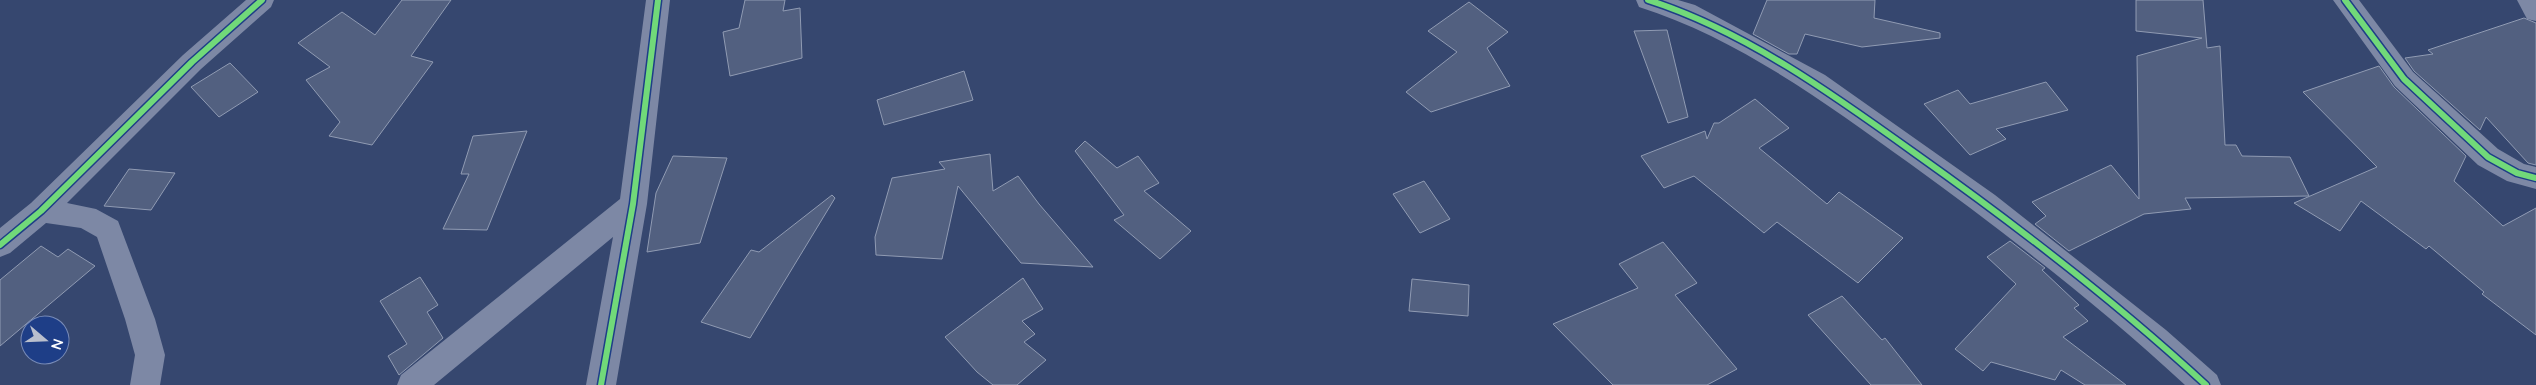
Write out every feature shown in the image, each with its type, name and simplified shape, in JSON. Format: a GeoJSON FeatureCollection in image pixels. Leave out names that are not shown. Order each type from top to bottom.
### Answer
{"type":"FeatureCollection","features":[{"type":"Feature","properties":{"kind":"street"},"geometry":{"type":"LineString","coordinates":[[0,245],[41,211],[192,62],[262,0]]}},
{"type":"Feature","properties":{"kind":"street"},"geometry":{"type":"LineString","coordinates":[[601,385],[633,204],[658,0]]}},
{"type":"Feature","properties":{"kind":"street"},"geometry":{"type":"LineString","coordinates":[[1648,0],[1686,12],[1816,82],[1985,203],[2156,339],[2206,385]]}},
{"type":"Feature","properties":{"kind":"street"},"geometry":{"type":"LineString","coordinates":[[2345,0],[2404,78],[2488,157],[2517,172],[2536,178]]}},
{"type":"Feature","properties":{"kind":"street"},"geometry":{"type":"LineString","coordinates":[[2529,0],[2536,12]]}},
{"type":"Feature","properties":{"kind":"street"},"geometry":{"type":"LineString","coordinates":[[412,385],[633,204]]}},
{"type":"Feature","properties":{"kind":"street"},"geometry":{"type":"LineString","coordinates":[[41,211],[86,217],[108,229],[140,319],[150,355],[145,385]]}},
{"type":"Feature","properties":{"kind":"building"},"geometry":{"type":"Polygon","coordinates":[[[402,0],[451,0],[411,56],[433,62],[372,145],[329,136],[340,122],[306,80],[330,67],[298,43],[342,12],[375,35],[402,0]]]}},
{"type":"Feature","properties":{"kind":"building"},"geometry":{"type":"Polygon","coordinates":[[[745,0],[785,0],[783,11],[800,8],[802,58],[730,76],[723,32],[739,28],[745,0]]]}},
{"type":"Feature","properties":{"kind":"building"},"geometry":{"type":"Polygon","coordinates":[[[1767,0],[1875,0],[1874,18],[1940,33],[1940,38],[1862,47],[1805,34],[1797,54],[1789,54],[1753,34],[1767,0]]]}},
{"type":"Feature","properties":{"kind":"building"},"geometry":{"type":"Polygon","coordinates":[[[2136,0],[2203,0],[2207,48],[2220,46],[2225,145],[2236,145],[2242,156],[2290,157],[2309,196],[2185,198],[2191,209],[2144,214],[2069,251],[2035,224],[2046,216],[2032,202],[2111,165],[2139,199],[2137,56],[2202,38],[2136,31],[2136,0]]]}},
{"type":"Feature","properties":{"kind":"building"},"geometry":{"type":"Polygon","coordinates":[[[1469,2],[1508,32],[1487,48],[1510,86],[1431,112],[1406,92],[1457,52],[1428,31],[1469,2]]]}},
{"type":"Feature","properties":{"kind":"building"},"geometry":{"type":"Polygon","coordinates":[[[2524,18],[2536,23],[2536,165],[2528,163],[2486,117],[2480,130],[2414,71],[2405,58],[2433,54],[2428,50],[2524,18]]]}},
{"type":"Feature","properties":{"kind":"building"},"geometry":{"type":"Polygon","coordinates":[[[1667,30],[1688,117],[1668,123],[1634,31],[1667,30]]]}},
{"type":"Feature","properties":{"kind":"building"},"geometry":{"type":"Polygon","coordinates":[[[230,63],[258,92],[219,117],[191,87],[230,63]]]}},
{"type":"Feature","properties":{"kind":"building"},"geometry":{"type":"Polygon","coordinates":[[[2379,66],[2394,87],[2466,156],[2454,181],[2503,226],[2536,208],[2536,335],[2482,294],[2484,292],[2429,246],[2426,249],[2361,201],[2340,231],[2294,203],[2377,167],[2303,92],[2379,66]]]}},
{"type":"Feature","properties":{"kind":"building"},"geometry":{"type":"Polygon","coordinates":[[[964,71],[973,100],[884,125],[877,100],[964,71]]]}},
{"type":"Feature","properties":{"kind":"building"},"geometry":{"type":"Polygon","coordinates":[[[2046,82],[2068,110],[1996,129],[2006,139],[1970,155],[1924,104],[1958,90],[1970,104],[2046,82]]]}},
{"type":"Feature","properties":{"kind":"building"},"geometry":{"type":"Polygon","coordinates":[[[1755,99],[1789,128],[1759,148],[1827,204],[1839,192],[1903,238],[1858,283],[1777,222],[1764,233],[1694,176],[1664,188],[1641,156],[1705,131],[1707,139],[1714,123],[1719,123],[1755,99]]]}},
{"type":"Feature","properties":{"kind":"building"},"geometry":{"type":"Polygon","coordinates":[[[527,131],[487,230],[443,229],[469,174],[461,174],[473,136],[527,131]]]}},
{"type":"Feature","properties":{"kind":"building"},"geometry":{"type":"Polygon","coordinates":[[[1085,141],[1117,168],[1138,156],[1159,183],[1144,191],[1191,231],[1160,259],[1114,220],[1124,215],[1075,151],[1085,141]]]}},
{"type":"Feature","properties":{"kind":"building"},"geometry":{"type":"Polygon","coordinates":[[[990,154],[993,191],[1018,176],[1039,204],[1093,267],[1021,263],[958,186],[942,259],[876,255],[875,237],[892,178],[945,169],[939,162],[990,154]]]}},
{"type":"Feature","properties":{"kind":"building"},"geometry":{"type":"Polygon","coordinates":[[[673,156],[727,158],[700,243],[647,252],[656,193],[673,156]]]}},
{"type":"Feature","properties":{"kind":"building"},"geometry":{"type":"Polygon","coordinates":[[[129,169],[175,173],[151,210],[104,206],[129,169]]]}},
{"type":"Feature","properties":{"kind":"building"},"geometry":{"type":"Polygon","coordinates":[[[1424,181],[1450,219],[1420,233],[1393,194],[1424,181]]]}},
{"type":"Feature","properties":{"kind":"building"},"geometry":{"type":"Polygon","coordinates":[[[832,195],[835,198],[750,338],[701,322],[751,250],[759,252],[832,195]]]}},
{"type":"Feature","properties":{"kind":"building"},"geometry":{"type":"Polygon","coordinates":[[[2010,241],[2045,268],[2042,270],[2079,305],[2074,308],[2088,321],[2063,337],[2126,385],[2085,385],[2061,370],[2055,380],[1991,362],[1983,371],[1955,349],[2016,284],[1987,257],[2010,241]]]}},
{"type":"Feature","properties":{"kind":"building"},"geometry":{"type":"Polygon","coordinates":[[[1663,242],[1697,283],[1675,295],[1737,369],[1707,385],[1613,385],[1553,324],[1638,288],[1619,264],[1663,242]]]}},
{"type":"Feature","properties":{"kind":"building"},"geometry":{"type":"Polygon","coordinates":[[[41,246],[58,257],[68,249],[95,266],[37,315],[20,315],[20,329],[0,346],[0,280],[41,246]]]}},
{"type":"Feature","properties":{"kind":"building"},"geometry":{"type":"Polygon","coordinates":[[[420,277],[438,305],[427,312],[443,338],[399,375],[388,356],[407,344],[380,301],[420,277]]]}},
{"type":"Feature","properties":{"kind":"building"},"geometry":{"type":"Polygon","coordinates":[[[1023,278],[1043,309],[1022,321],[1035,334],[1024,342],[1046,360],[1017,385],[993,385],[977,372],[945,337],[1023,278]]]}},
{"type":"Feature","properties":{"kind":"building"},"geometry":{"type":"Polygon","coordinates":[[[1412,279],[1469,285],[1468,316],[1409,311],[1412,279]]]}},
{"type":"Feature","properties":{"kind":"building"},"geometry":{"type":"Polygon","coordinates":[[[1842,296],[1882,340],[1885,338],[1922,385],[1871,385],[1808,315],[1842,296]]]}},
{"type":"Feature","properties":{"kind":"cycle path"},"geometry":{"type":"LineString","coordinates":[[0,245],[41,211],[192,62],[262,0]]}},
{"type":"Feature","properties":{"kind":"cycle path"},"geometry":{"type":"LineString","coordinates":[[601,385],[633,204],[658,0]]}},
{"type":"Feature","properties":{"kind":"cycle path"},"geometry":{"type":"LineString","coordinates":[[1648,0],[1686,12],[1816,82],[1985,203],[2156,339],[2206,385]]}},
{"type":"Feature","properties":{"kind":"cycle path"},"geometry":{"type":"LineString","coordinates":[[2345,0],[2404,79],[2488,157],[2517,173],[2536,178]]}}]}
